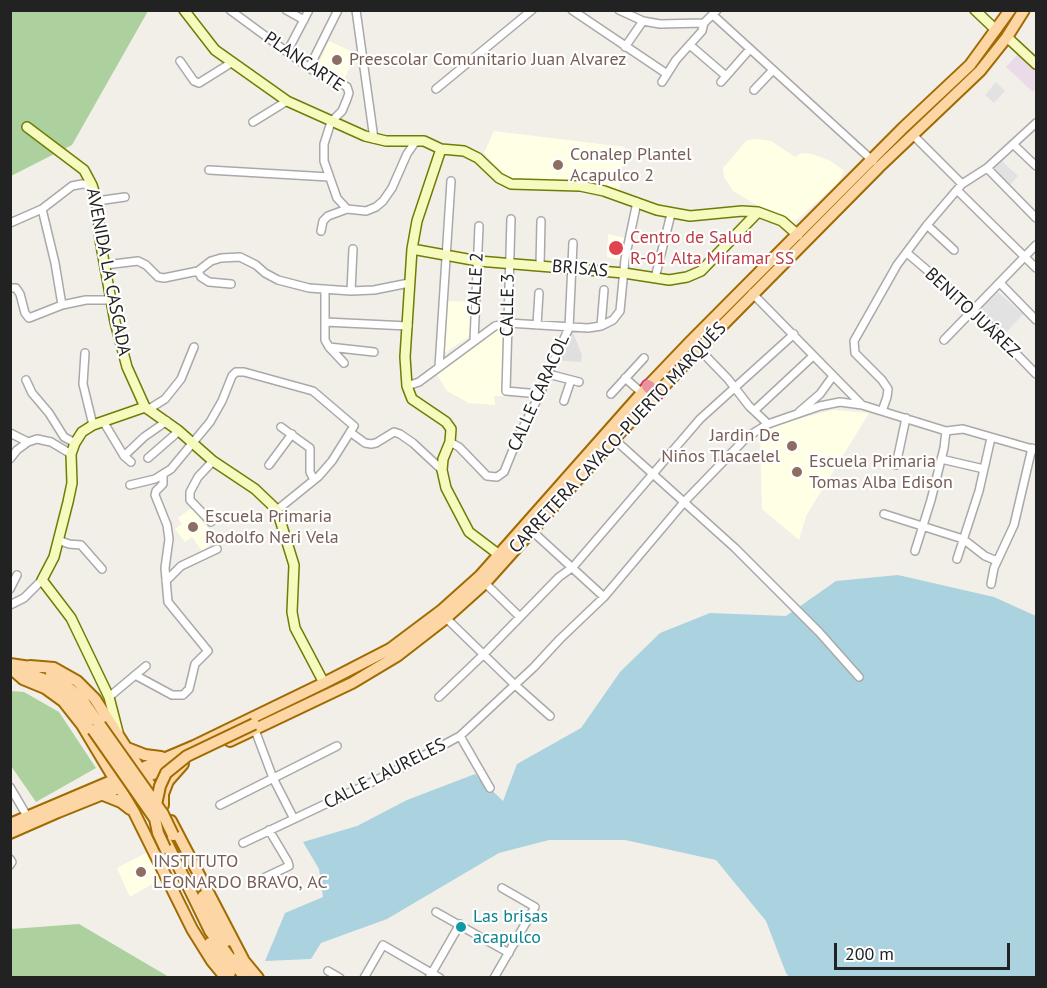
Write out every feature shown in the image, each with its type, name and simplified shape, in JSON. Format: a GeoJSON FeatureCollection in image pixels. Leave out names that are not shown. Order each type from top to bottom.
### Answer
{"type":"FeatureCollection","features":[{"type":"Feature","properties":{"kind":"main road","name":"CARRETERA CAYACO-PUERTO MARQUÉS"},"geometry":{"type":"LineString","coordinates":[[142,772],[187,760],[352,683],[397,656],[446,618],[485,583],[532,531],[614,439],[649,391],[699,349],[798,235],[904,127],[970,65],[1010,10]]}},
{"type":"Feature","properties":{"kind":"main road","name":"CARRETERA CAYACO-PUERTO MARQUÉS"},"geometry":{"type":"LineString","coordinates":[[142,772],[165,757],[194,746],[363,664],[390,649],[442,610],[480,576],[649,391],[980,71],[1007,37],[1024,10]]}},
{"type":"Feature","properties":{"kind":"main road"},"geometry":{"type":"LineString","coordinates":[[234,978],[205,934],[158,833],[154,814],[160,786],[166,773],[187,756],[254,727],[342,682],[363,664]]}},
{"type":"Feature","properties":{"kind":"main road"},"geometry":{"type":"LineString","coordinates":[[30,666],[55,675],[78,700],[125,762],[163,814],[218,928],[258,978]]}},
{"type":"Feature","properties":{"kind":"main road"},"geometry":{"type":"LineString","coordinates":[[12,669],[30,666],[54,668],[77,681],[95,699],[163,805],[243,959]]}},
{"type":"Feature","properties":{"kind":"main road"},"geometry":{"type":"LineString","coordinates":[[12,669],[52,682],[78,700],[127,780],[156,819],[210,931],[244,978]]}},
{"type":"Feature","properties":{"kind":"main road"},"geometry":{"type":"LineString","coordinates":[[12,669],[22,679],[45,688],[63,701],[82,725],[134,812],[192,929],[212,961],[226,978]]}},
{"type":"Feature","properties":{"kind":"main road"},"geometry":{"type":"LineString","coordinates":[[122,743],[134,752],[165,757]]}},
{"type":"Feature","properties":{"kind":"main road"},"geometry":{"type":"LineString","coordinates":[[10,824],[98,791],[105,777],[102,758]]}},
{"type":"Feature","properties":{"kind":"main road"},"geometry":{"type":"LineString","coordinates":[[163,805],[163,794],[168,781],[187,760]]}},
{"type":"Feature","properties":{"kind":"main road"},"geometry":{"type":"LineString","coordinates":[[10,833],[142,772]]}},
{"type":"Feature","properties":{"kind":"main road"},"geometry":{"type":"LineString","coordinates":[[98,791],[121,802],[134,812]]}},
{"type":"Feature","properties":{"kind":"street"},"geometry":{"type":"LineString","coordinates":[[184,10],[215,50],[231,63],[287,100],[331,122],[374,139],[416,141],[433,144],[441,149],[464,151],[478,158],[499,178],[510,184],[580,186],[604,190],[671,214],[690,216],[742,211],[758,212],[782,221],[798,235]]}},
{"type":"Feature","properties":{"kind":"street","name":"PLANCARTE"},"geometry":{"type":"LineString","coordinates":[[230,10],[309,68],[347,87],[349,93],[342,111],[331,122]]}},
{"type":"Feature","properties":{"kind":"street"},"geometry":{"type":"LineString","coordinates":[[286,10],[304,20]]}},
{"type":"Feature","properties":{"kind":"street"},"geometry":{"type":"LineString","coordinates":[[287,52],[309,10]]}},
{"type":"Feature","properties":{"kind":"street"},"geometry":{"type":"LineString","coordinates":[[309,68],[338,10]]}},
{"type":"Feature","properties":{"kind":"street"},"geometry":{"type":"LineString","coordinates":[[356,10],[374,139]]}},
{"type":"Feature","properties":{"kind":"street"},"geometry":{"type":"LineString","coordinates":[[436,89],[532,10]]}},
{"type":"Feature","properties":{"kind":"street"},"geometry":{"type":"LineString","coordinates":[[572,10],[667,74]]}},
{"type":"Feature","properties":{"kind":"street"},"geometry":{"type":"LineString","coordinates":[[619,10],[643,21],[660,24],[704,22],[715,13],[772,70],[873,161]]}},
{"type":"Feature","properties":{"kind":"street"},"geometry":{"type":"LineString","coordinates":[[975,10],[996,30]]}},
{"type":"Feature","properties":{"kind":"street"},"geometry":{"type":"LineString","coordinates":[[625,47],[643,21]]}},
{"type":"Feature","properties":{"kind":"street"},"geometry":{"type":"LineString","coordinates":[[662,82],[676,60],[691,46],[702,31],[704,22]]}},
{"type":"Feature","properties":{"kind":"street"},"geometry":{"type":"LineString","coordinates":[[1007,37],[1036,64]]}},
{"type":"Feature","properties":{"kind":"street"},"geometry":{"type":"LineString","coordinates":[[691,46],[724,79],[750,49]]}},
{"type":"Feature","properties":{"kind":"street"},"geometry":{"type":"LineString","coordinates":[[180,61],[194,81],[199,83],[231,63]]}},
{"type":"Feature","properties":{"kind":"street"},"geometry":{"type":"LineString","coordinates":[[754,90],[772,70]]}},
{"type":"Feature","properties":{"kind":"street"},"geometry":{"type":"LineString","coordinates":[[254,122],[287,100]]}},
{"type":"Feature","properties":{"kind":"street"},"geometry":{"type":"LineString","coordinates":[[331,122],[324,144],[324,161],[337,198],[346,209]]}},
{"type":"Feature","properties":{"kind":"street"},"geometry":{"type":"LineString","coordinates":[[882,411],[888,389],[861,359],[854,349],[854,341],[897,265],[927,225],[959,187],[987,168],[1036,123]]}},
{"type":"Feature","properties":{"kind":"street","name":"AVENIDA LA CASCADA"},"geometry":{"type":"LineString","coordinates":[[27,127],[84,170],[92,185],[97,201],[100,240],[110,300],[127,367],[148,408]]}},
{"type":"Feature","properties":{"kind":"street"},"geometry":{"type":"LineString","coordinates":[[913,135],[1036,268]]}},
{"type":"Feature","properties":{"kind":"street"},"geometry":{"type":"LineString","coordinates":[[321,231],[323,221],[328,216],[346,209],[366,211],[383,201],[416,141]]}},
{"type":"Feature","properties":{"kind":"street"},"geometry":{"type":"LineString","coordinates":[[1014,145],[1036,166]]}},
{"type":"Feature","properties":{"kind":"street"},"geometry":{"type":"LineString","coordinates":[[441,149],[417,221],[412,249],[405,357],[407,386],[412,399],[446,422],[451,429],[450,442],[443,459],[442,470],[446,488],[463,524],[476,538],[498,554]]}},
{"type":"Feature","properties":{"kind":"street"},"geometry":{"type":"LineString","coordinates":[[987,168],[1036,218]]}},
{"type":"Feature","properties":{"kind":"street"},"geometry":{"type":"LineString","coordinates":[[209,170],[329,177]]}},
{"type":"Feature","properties":{"kind":"street"},"geometry":{"type":"LineString","coordinates":[[439,367],[452,181]]}},
{"type":"Feature","properties":{"kind":"street"},"geometry":{"type":"LineString","coordinates":[[10,223],[42,209],[72,186],[92,185]]}},
{"type":"Feature","properties":{"kind":"street"},"geometry":{"type":"LineString","coordinates":[[97,201],[124,197]]}},
{"type":"Feature","properties":{"kind":"street"},"geometry":{"type":"LineString","coordinates":[[407,386],[419,382],[495,326],[508,323],[569,328],[601,326],[613,320],[620,311],[625,259],[637,202]]}},
{"type":"Feature","properties":{"kind":"street"},"geometry":{"type":"LineString","coordinates":[[42,209],[62,305]]}},
{"type":"Feature","properties":{"kind":"street","name":"BRISAS"},"geometry":{"type":"LineString","coordinates":[[412,249],[478,261],[624,273],[669,280],[687,278],[701,271],[758,212]]}},
{"type":"Feature","properties":{"kind":"street"},"geometry":{"type":"LineString","coordinates":[[655,278],[671,214]]}},
{"type":"Feature","properties":{"kind":"street","name":"CALLE 3"},"geometry":{"type":"LineString","coordinates":[[510,219],[506,392],[540,394]]}},
{"type":"Feature","properties":{"kind":"street"},"geometry":{"type":"LineString","coordinates":[[540,266],[541,221]]}},
{"type":"Feature","properties":{"kind":"street"},"geometry":{"type":"LineString","coordinates":[[927,225],[954,250]]}},
{"type":"Feature","properties":{"kind":"street","name":"CALLE 2"},"geometry":{"type":"LineString","coordinates":[[474,341],[479,226]]}},
{"type":"Feature","properties":{"kind":"street","name":"CALLE CARACOL"},"geometry":{"type":"LineString","coordinates":[[450,442],[459,447],[487,476],[497,477],[504,472],[569,328],[573,243]]}},
{"type":"Feature","properties":{"kind":"street"},"geometry":{"type":"LineString","coordinates":[[944,340],[975,311],[1036,245]]}},
{"type":"Feature","properties":{"kind":"street"},"geometry":{"type":"LineString","coordinates":[[351,291],[353,249]]}},
{"type":"Feature","properties":{"kind":"street","name":"BENITO JUÁREZ"},"geometry":{"type":"LineString","coordinates":[[907,253],[975,311],[1036,374]]}},
{"type":"Feature","properties":{"kind":"street"},"geometry":{"type":"LineString","coordinates":[[105,265],[138,261],[146,265],[158,278],[164,278],[198,272],[211,261],[221,258],[240,257],[278,280],[309,288],[374,290],[409,283]]}},
{"type":"Feature","properties":{"kind":"street"},"geometry":{"type":"LineString","coordinates":[[198,272],[209,282],[231,284]]}},
{"type":"Feature","properties":{"kind":"street"},"geometry":{"type":"LineString","coordinates":[[999,283],[1036,320]]}},
{"type":"Feature","properties":{"kind":"street"},"geometry":{"type":"LineString","coordinates":[[10,288],[16,288],[20,294],[25,313],[29,318],[62,305],[86,300],[110,300]]}},
{"type":"Feature","properties":{"kind":"street"},"geometry":{"type":"LineString","coordinates":[[325,289],[325,340],[344,363]]}},
{"type":"Feature","properties":{"kind":"street"},"geometry":{"type":"LineString","coordinates":[[601,326],[604,290]]}},
{"type":"Feature","properties":{"kind":"street"},"geometry":{"type":"LineString","coordinates":[[750,291],[862,405],[946,431],[963,429],[1034,449],[1014,525],[998,561],[991,584]]}},
{"type":"Feature","properties":{"kind":"street"},"geometry":{"type":"LineString","coordinates":[[537,325],[539,293]]}},
{"type":"Feature","properties":{"kind":"street"},"geometry":{"type":"LineString","coordinates":[[325,322],[408,326]]}},
{"type":"Feature","properties":{"kind":"street"},"geometry":{"type":"LineString","coordinates":[[439,697],[559,577],[573,567],[652,472],[700,419],[794,334]]}},
{"type":"Feature","properties":{"kind":"street"},"geometry":{"type":"LineString","coordinates":[[10,606],[24,598],[42,580],[54,556],[72,483],[70,454],[82,432],[103,421],[148,408],[165,399],[181,379],[194,347]]}},
{"type":"Feature","properties":{"kind":"street"},"geometry":{"type":"LineString","coordinates":[[329,347],[374,352]]}},
{"type":"Feature","properties":{"kind":"street"},"geometry":{"type":"LineString","coordinates":[[699,349],[768,424]]}},
{"type":"Feature","properties":{"kind":"street"},"geometry":{"type":"LineString","coordinates":[[85,353],[83,384],[93,425]]}},
{"type":"Feature","properties":{"kind":"street"},"geometry":{"type":"LineString","coordinates":[[755,410],[813,356]]}},
{"type":"Feature","properties":{"kind":"street"},"geometry":{"type":"LineString","coordinates":[[611,394],[644,358]]}},
{"type":"Feature","properties":{"kind":"street"},"geometry":{"type":"LineString","coordinates":[[130,485],[163,475],[182,458],[210,422],[236,372],[313,391],[365,443],[376,443],[394,432],[400,434],[442,470]]}},
{"type":"Feature","properties":{"kind":"street"},"geometry":{"type":"LineString","coordinates":[[548,374],[579,382]]}},
{"type":"Feature","properties":{"kind":"street"},"geometry":{"type":"LineString","coordinates":[[795,415],[819,394],[833,376]]}},
{"type":"Feature","properties":{"kind":"street"},"geometry":{"type":"LineString","coordinates":[[625,378],[649,391]]}},
{"type":"Feature","properties":{"kind":"street"},"geometry":{"type":"LineString","coordinates":[[564,401],[571,380]]}},
{"type":"Feature","properties":{"kind":"street"},"geometry":{"type":"LineString","coordinates":[[26,381],[64,437],[75,443]]}},
{"type":"Feature","properties":{"kind":"street","name":"CALLE LAURELES"},"geometry":{"type":"LineString","coordinates":[[243,843],[389,774],[460,736],[604,597],[685,501],[747,437],[768,424],[819,406],[840,402],[862,405]]}},
{"type":"Feature","properties":{"kind":"street"},"geometry":{"type":"LineString","coordinates":[[148,408],[167,421],[213,461],[255,489],[277,510],[294,565],[292,612],[295,628],[324,683]]}},
{"type":"Feature","properties":{"kind":"street"},"geometry":{"type":"LineString","coordinates":[[896,465],[906,418]]}},
{"type":"Feature","properties":{"kind":"street"},"geometry":{"type":"LineString","coordinates":[[103,421],[130,462]]}},
{"type":"Feature","properties":{"kind":"street"},"geometry":{"type":"LineString","coordinates":[[124,456],[144,437],[167,421]]}},
{"type":"Feature","properties":{"kind":"street"},"geometry":{"type":"LineString","coordinates":[[282,427],[310,448],[310,472],[314,480]]}},
{"type":"Feature","properties":{"kind":"street"},"geometry":{"type":"LineString","coordinates":[[277,510],[314,480],[332,461],[352,429]]}},
{"type":"Feature","properties":{"kind":"street"},"geometry":{"type":"LineString","coordinates":[[148,458],[179,431]]}},
{"type":"Feature","properties":{"kind":"street"},"geometry":{"type":"LineString","coordinates":[[915,551],[941,459],[946,431]]}},
{"type":"Feature","properties":{"kind":"street"},"geometry":{"type":"LineString","coordinates":[[10,433],[28,442]]}},
{"type":"Feature","properties":{"kind":"street"},"geometry":{"type":"LineString","coordinates":[[269,465],[292,434]]}},
{"type":"Feature","properties":{"kind":"street"},"geometry":{"type":"LineString","coordinates":[[957,559],[991,438]]}},
{"type":"Feature","properties":{"kind":"street"},"geometry":{"type":"LineString","coordinates":[[10,459],[17,450],[37,439],[51,442],[70,454]]}},
{"type":"Feature","properties":{"kind":"street"},"geometry":{"type":"LineString","coordinates":[[614,439],[685,501],[777,590],[860,677]]}},
{"type":"Feature","properties":{"kind":"street"},"geometry":{"type":"LineString","coordinates":[[941,459],[984,469]]}},
{"type":"Feature","properties":{"kind":"street"},"geometry":{"type":"LineString","coordinates":[[211,522],[190,500],[190,492],[198,477],[213,461]]}},
{"type":"Feature","properties":{"kind":"street"},"geometry":{"type":"LineString","coordinates":[[135,675],[172,694],[183,695],[189,689],[195,664],[208,651],[168,602],[166,580],[169,539],[167,525],[155,495],[163,484],[163,475]]}},
{"type":"Feature","properties":{"kind":"street"},"geometry":{"type":"LineString","coordinates":[[884,514],[963,539],[985,556],[998,561]]}},
{"type":"Feature","properties":{"kind":"street"},"geometry":{"type":"LineString","coordinates":[[532,531],[604,597]]}},
{"type":"Feature","properties":{"kind":"street"},"geometry":{"type":"LineString","coordinates":[[58,540],[81,545],[102,569]]}},
{"type":"Feature","properties":{"kind":"street"},"geometry":{"type":"LineString","coordinates":[[166,580],[181,566],[217,549]]}},
{"type":"Feature","properties":{"kind":"street"},"geometry":{"type":"LineString","coordinates":[[10,589],[17,574]]}},
{"type":"Feature","properties":{"kind":"street"},"geometry":{"type":"LineString","coordinates":[[42,580],[71,618],[109,697],[122,743]]}},
{"type":"Feature","properties":{"kind":"street"},"geometry":{"type":"LineString","coordinates":[[485,583],[520,617]]}},
{"type":"Feature","properties":{"kind":"street"},"geometry":{"type":"LineString","coordinates":[[446,618],[550,716]]}},
{"type":"Feature","properties":{"kind":"street"},"geometry":{"type":"LineString","coordinates":[[109,697],[146,666]]}},
{"type":"Feature","properties":{"kind":"street"},"geometry":{"type":"LineString","coordinates":[[254,727],[273,778],[294,819]]}},
{"type":"Feature","properties":{"kind":"street"},"geometry":{"type":"LineString","coordinates":[[460,736],[490,788]]}},
{"type":"Feature","properties":{"kind":"street"},"geometry":{"type":"LineString","coordinates":[[220,805],[337,746]]}},
{"type":"Feature","properties":{"kind":"street"},"geometry":{"type":"LineString","coordinates":[[10,787],[27,816]]}},
{"type":"Feature","properties":{"kind":"street"},"geometry":{"type":"LineString","coordinates":[[254,883],[289,866],[269,830]]}},
{"type":"Feature","properties":{"kind":"street"},"geometry":{"type":"LineString","coordinates":[[10,859],[10,865]]}},
{"type":"Feature","properties":{"kind":"street"},"geometry":{"type":"LineString","coordinates":[[494,978],[535,908],[502,888]]}},
{"type":"Feature","properties":{"kind":"street"},"geometry":{"type":"LineString","coordinates":[[436,912],[508,953]]}},
{"type":"Feature","properties":{"kind":"street"},"geometry":{"type":"LineString","coordinates":[[430,975],[460,924]]}},
{"type":"Feature","properties":{"kind":"street"},"geometry":{"type":"LineString","coordinates":[[364,978],[383,945],[430,975],[440,978]]}},
{"type":"Feature","properties":{"kind":"street"},"geometry":{"type":"LineString","coordinates":[[328,971],[340,978]]}},
{"type":"Feature","properties":{"kind":"shaded area","name":"Preescolar Comunitario Juan Alvarez"},"geometry":{"type":"Polygon","coordinates":[[[329,41],[357,54],[343,81],[317,67],[329,41]]]}},
{"type":"Feature","properties":{"kind":"shaded area"},"geometry":{"type":"Polygon","coordinates":[[[1019,53],[1036,70],[1036,88],[1033,92],[1006,67],[1019,53]]]}},
{"type":"Feature","properties":{"kind":"shaded area"},"geometry":{"type":"Polygon","coordinates":[[[996,82],[1005,91],[994,103],[985,95],[996,82]]]}},
{"type":"Feature","properties":{"kind":"shaded area","name":"Conalep Plantel Acapulco 2"},"geometry":{"type":"Polygon","coordinates":[[[494,131],[625,147],[619,191],[505,177],[484,153],[494,131]]]}},
{"type":"Feature","properties":{"kind":"shaded area"},"geometry":{"type":"Polygon","coordinates":[[[747,140],[771,141],[795,157],[801,153],[812,154],[831,161],[844,171],[838,183],[791,225],[733,191],[724,177],[723,168],[747,140]]]}},
{"type":"Feature","properties":{"kind":"shaded area"},"geometry":{"type":"Polygon","coordinates":[[[1002,161],[1018,176],[1010,185],[994,169],[1002,161]]]}},
{"type":"Feature","properties":{"kind":"shaded area","name":"Centro de Salud R-01 Alta Miramar SS"},"geometry":{"type":"Polygon","coordinates":[[[608,234],[626,238],[622,260],[607,257],[608,234]]]}},
{"type":"Feature","properties":{"kind":"shaded area"},"geometry":{"type":"Polygon","coordinates":[[[998,292],[1023,314],[1004,335],[979,311],[998,292]]]}},
{"type":"Feature","properties":{"kind":"shaded area"},"geometry":{"type":"Polygon","coordinates":[[[447,301],[475,302],[473,334],[443,354],[447,301]]]}},
{"type":"Feature","properties":{"kind":"shaded area"},"geometry":{"type":"Polygon","coordinates":[[[506,327],[505,396],[494,396],[495,405],[469,403],[447,391],[437,375],[438,371],[497,329],[506,327]]]}},
{"type":"Feature","properties":{"kind":"shaded area"},"geometry":{"type":"Polygon","coordinates":[[[572,330],[582,355],[581,362],[554,360],[572,330]]]}},
{"type":"Feature","properties":{"kind":"shaded area","name":"Escuela Primaria Tomas Alba Edison"},"geometry":{"type":"Polygon","coordinates":[[[833,410],[869,413],[806,516],[799,540],[762,509],[760,435],[779,424],[833,410]]]}},
{"type":"Feature","properties":{"kind":"shaded area","name":"Escuela Primaria Rodolfo Neri Vela"},"geometry":{"type":"Polygon","coordinates":[[[193,507],[216,540],[202,551],[192,537],[185,542],[175,529],[182,524],[178,518],[193,507]]]}},
{"type":"Feature","properties":{"kind":"shaded area","name":"INSTITUTO LEONARDO BRAVO, AC"},"geometry":{"type":"Polygon","coordinates":[[[150,851],[166,876],[130,897],[117,868],[150,851]]]}},
{"type":"Feature","properties":{"kind":"green space"},"geometry":{"type":"Polygon","coordinates":[[[11,11],[148,11],[72,145],[11,176],[11,11]]]}},
{"type":"Feature","properties":{"kind":"green space"},"geometry":{"type":"Polygon","coordinates":[[[11,691],[24,692],[59,712],[96,768],[36,802],[11,766],[11,691]]]}},
{"type":"Feature","properties":{"kind":"green space"},"geometry":{"type":"Polygon","coordinates":[[[79,924],[169,977],[11,977],[11,929],[79,924]]]}},
{"type":"Feature","properties":{"kind":"water"},"geometry":{"type":"Polygon","coordinates":[[[898,575],[994,597],[1036,616],[1036,976],[789,977],[766,921],[716,860],[625,840],[549,840],[499,853],[387,919],[321,943],[311,959],[265,961],[285,913],[323,897],[319,869],[303,842],[357,826],[407,800],[475,774],[503,801],[517,764],[581,728],[620,672],[660,633],[710,613],[786,616],[836,581],[898,575]]]}},
{"type":"Feature","properties":{"kind":"place","name":"Preescolar Comunitario Juan Alvarez"},"geometry":{"type":"Point","coordinates":[337,60]}},
{"type":"Feature","properties":{"kind":"place","name":"Conalep Plantel Acapulco 2"},"geometry":{"type":"Point","coordinates":[558,165]}},
{"type":"Feature","properties":{"kind":"place","name":"Centro de Salud R-01 Alta Miramar SS"},"geometry":{"type":"Point","coordinates":[616,248]}},
{"type":"Feature","properties":{"kind":"place","name":"Jardin De Niños Tlacaelel"},"geometry":{"type":"Point","coordinates":[792,446]}},
{"type":"Feature","properties":{"kind":"place","name":"Escuela Primaria Tomas Alba Edison"},"geometry":{"type":"Point","coordinates":[797,472]}},
{"type":"Feature","properties":{"kind":"place","name":"Escuela Primaria Rodolfo Neri Vela"},"geometry":{"type":"Point","coordinates":[193,527]}},
{"type":"Feature","properties":{"kind":"place","name":"INSTITUTO LEONARDO BRAVO, AC"},"geometry":{"type":"Point","coordinates":[141,872]}},
{"type":"Feature","properties":{"kind":"place","name":"Las brisas acapulco"},"geometry":{"type":"Point","coordinates":[461,927]}}]}
